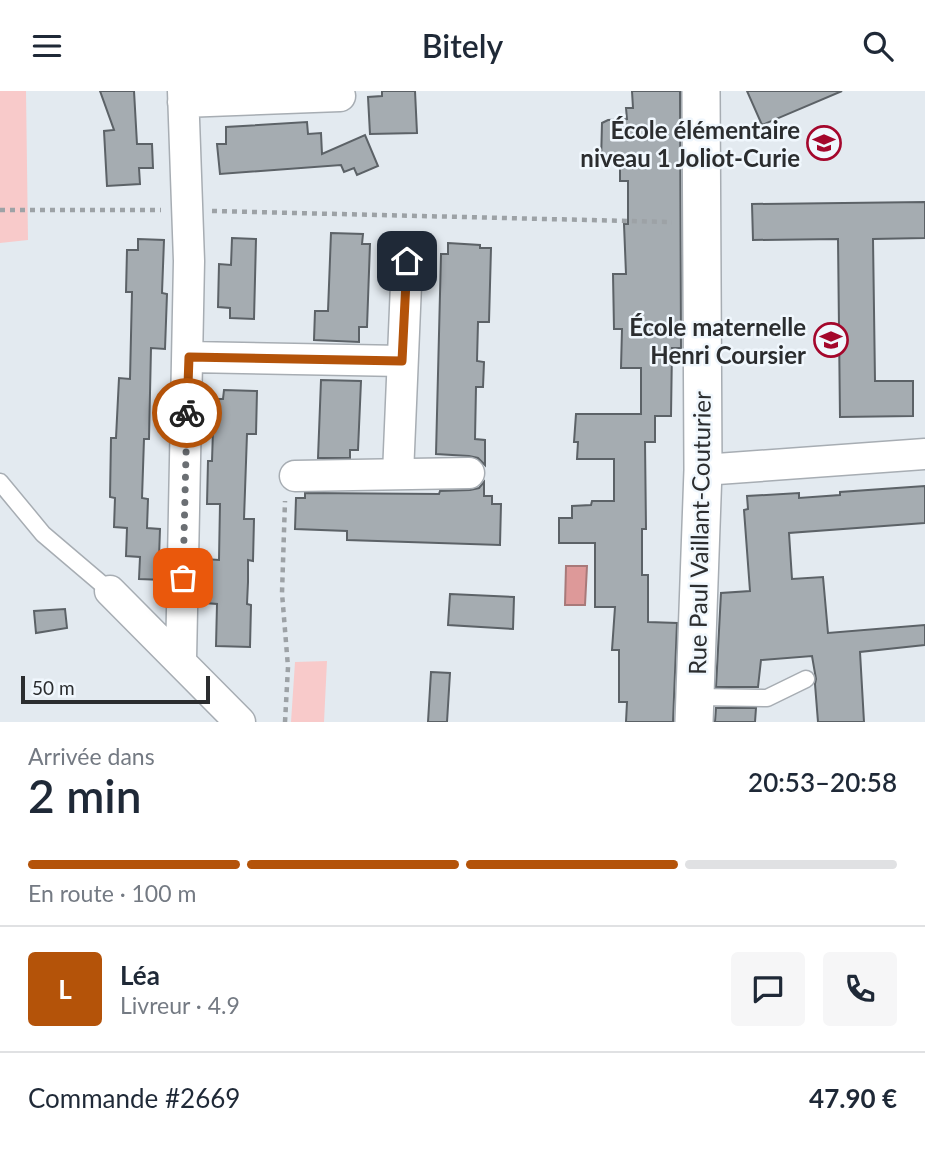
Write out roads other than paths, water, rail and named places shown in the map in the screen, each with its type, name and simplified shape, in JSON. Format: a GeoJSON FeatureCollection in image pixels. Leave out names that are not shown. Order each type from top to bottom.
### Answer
{"type":"FeatureCollection","features":[{"type":"Feature","properties":{"kind":"street","name":"Rue Paul Vaillant-Couturier"},"geometry":{"type":"LineString","coordinates":[[695,710],[703,470],[701,91]]}},
{"type":"Feature","properties":{"kind":"street"},"geometry":{"type":"LineString","coordinates":[[181,660],[189,357],[189,210],[183,96],[340,96]]}},
{"type":"Feature","properties":{"kind":"street"},"geometry":{"type":"LineString","coordinates":[[398,474],[407,261]]}},
{"type":"Feature","properties":{"kind":"street"},"geometry":{"type":"LineString","coordinates":[[189,357],[402,361]]}},
{"type":"Feature","properties":{"kind":"street"},"geometry":{"type":"LineString","coordinates":[[703,470],[925,454]]}},
{"type":"Feature","properties":{"kind":"street"},"geometry":{"type":"LineString","coordinates":[[295,476],[469,473]]}},
{"type":"Feature","properties":{"kind":"street"},"geometry":{"type":"LineString","coordinates":[[110,591],[240,722]]}},
{"type":"Feature","properties":{"kind":"lane"},"geometry":{"type":"LineString","coordinates":[[0,482],[43,534],[110,591]]}},
{"type":"Feature","properties":{"kind":"lane"},"geometry":{"type":"LineString","coordinates":[[695,710],[768,698],[806,679]]}},
{"type":"Feature","properties":{"kind":"place","name":"École élémentaire niveau 1 Joliot-Curie"},"geometry":{"type":"Point","coordinates":[824,143]}},
{"type":"Feature","properties":{"kind":"place","name":"École maternelle Henri Coursier"},"geometry":{"type":"Point","coordinates":[831,340]}}]}
